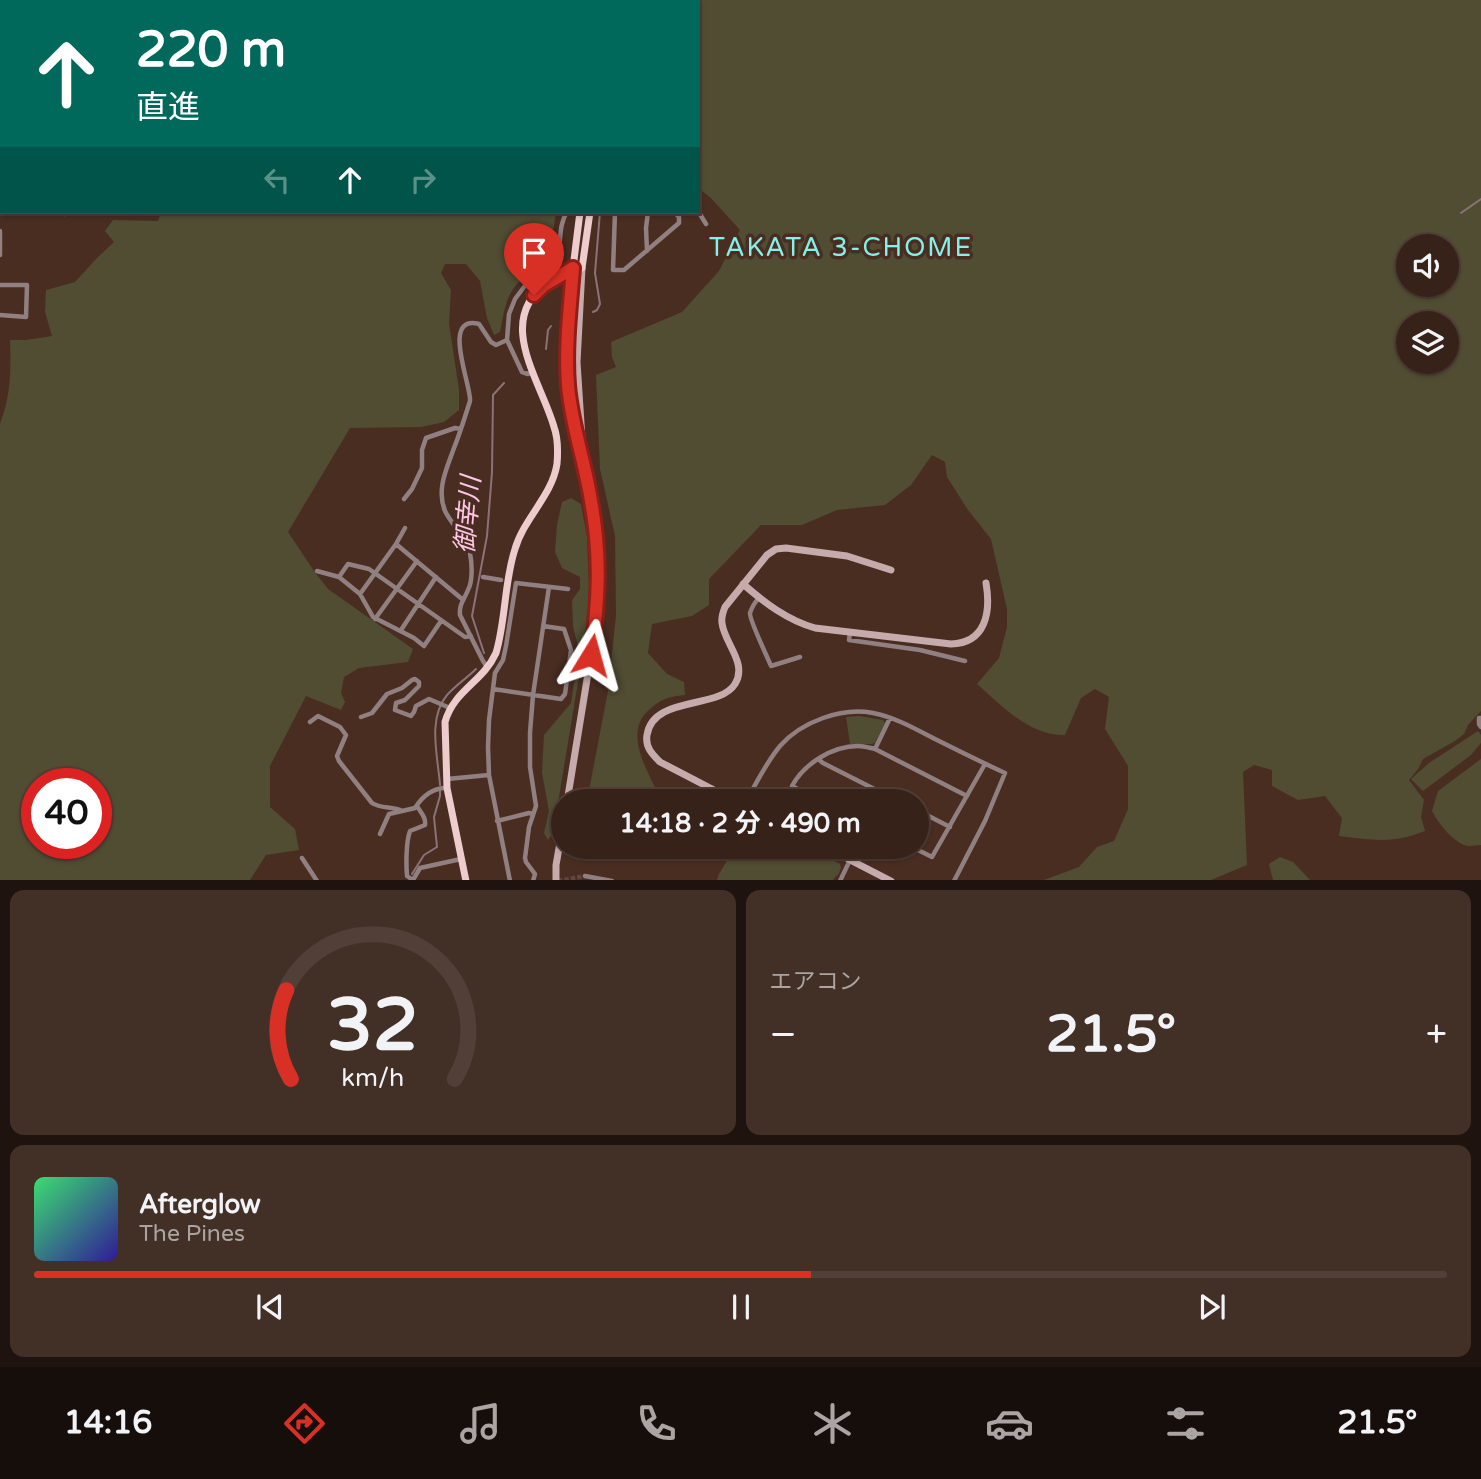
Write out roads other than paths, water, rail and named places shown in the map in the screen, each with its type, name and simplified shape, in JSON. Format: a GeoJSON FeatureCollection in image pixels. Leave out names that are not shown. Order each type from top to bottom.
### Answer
{"type":"FeatureCollection","features":[{"type":"Feature","properties":{"kind":"main road"},"geometry":{"type":"LineString","coordinates":[[573,268],[580,214]]}},
{"type":"Feature","properties":{"kind":"main road"},"geometry":{"type":"LineString","coordinates":[[466,880],[447,784],[444,727],[457,696],[492,661],[497,649],[514,550],[553,479],[557,463],[555,430],[547,404],[532,372],[522,335],[525,314],[534,295],[544,285],[573,268],[582,268],[590,214]]}},
{"type":"Feature","properties":{"kind":"street"},"geometry":{"type":"LineString","coordinates":[[532,372],[522,372],[507,340],[509,314],[514,299],[524,287],[556,262],[561,247],[561,226],[566,214]]}},
{"type":"Feature","properties":{"kind":"street"},"geometry":{"type":"LineString","coordinates":[[615,214],[613,270],[624,270],[679,223],[680,217],[676,214]]}},
{"type":"Feature","properties":{"kind":"street"},"geometry":{"type":"LineString","coordinates":[[647,250],[645,243],[649,214]]}},
{"type":"Feature","properties":{"kind":"street"},"geometry":{"type":"LineString","coordinates":[[700,214],[706,224]]}},
{"type":"Feature","properties":{"kind":"street"},"geometry":{"type":"LineString","coordinates":[[0,231],[0,255]]}},
{"type":"Feature","properties":{"kind":"street"},"geometry":{"type":"LineString","coordinates":[[569,789],[591,655],[598,593],[597,535],[568,386],[573,268]]}},
{"type":"Feature","properties":{"kind":"street"},"geometry":{"type":"LineString","coordinates":[[582,268],[578,387],[584,461]]}},
{"type":"Feature","properties":{"kind":"street"},"geometry":{"type":"LineString","coordinates":[[0,285],[27,285],[26,317],[0,316]]}},
{"type":"Feature","properties":{"kind":"street"},"geometry":{"type":"LineString","coordinates":[[487,667],[460,615],[462,599],[471,582],[470,551],[444,508],[442,486],[471,393],[465,381],[459,339],[461,331],[471,322],[480,324],[491,342],[496,345],[507,340]]}},
{"type":"Feature","properties":{"kind":"street"},"geometry":{"type":"LineString","coordinates":[[404,499],[422,468],[422,450],[426,438],[455,428],[461,429]]}},
{"type":"Feature","properties":{"kind":"street"},"geometry":{"type":"LineString","coordinates":[[360,594],[405,528]]}},
{"type":"Feature","properties":{"kind":"street"},"geometry":{"type":"LineString","coordinates":[[396,544],[462,599]]}},
{"type":"Feature","properties":{"kind":"street"},"geometry":{"type":"LineString","coordinates":[[712,789],[660,762],[650,753],[646,740],[648,726],[655,717],[666,711],[723,694],[735,684],[739,667],[724,630],[722,616],[725,607],[743,584],[767,555],[776,549],[786,548],[847,556],[891,570]]}},
{"type":"Feature","properties":{"kind":"street"},"geometry":{"type":"LineString","coordinates":[[376,619],[417,561]]}},
{"type":"Feature","properties":{"kind":"street"},"geometry":{"type":"LineString","coordinates":[[338,577],[348,565],[369,569],[465,637],[471,636]]}},
{"type":"Feature","properties":{"kind":"street"},"geometry":{"type":"LineString","coordinates":[[317,571],[338,577],[360,594],[373,617],[401,630],[424,646],[442,621]]}},
{"type":"Feature","properties":{"kind":"street"},"geometry":{"type":"LineString","coordinates":[[401,630],[436,577]]}},
{"type":"Feature","properties":{"kind":"street"},"geometry":{"type":"LineString","coordinates":[[483,577],[501,580]]}},
{"type":"Feature","properties":{"kind":"street"},"geometry":{"type":"LineString","coordinates":[[510,880],[489,775],[489,720],[495,673],[503,660],[515,582],[568,589]]}},
{"type":"Feature","properties":{"kind":"street"},"geometry":{"type":"LineString","coordinates":[[743,584],[782,615],[815,628],[951,645],[962,644],[976,636],[988,609],[986,583]]}},
{"type":"Feature","properties":{"kind":"street"},"geometry":{"type":"LineString","coordinates":[[533,880],[535,874],[525,858],[529,827],[536,806],[530,767],[530,744],[533,695],[549,587]]}},
{"type":"Feature","properties":{"kind":"street"},"geometry":{"type":"LineString","coordinates":[[760,597],[750,614],[751,621],[771,666],[800,657]]}},
{"type":"Feature","properties":{"kind":"street"},"geometry":{"type":"LineString","coordinates":[[494,689],[561,699],[565,694],[571,650],[564,629],[544,626]]}},
{"type":"Feature","properties":{"kind":"street"},"geometry":{"type":"LineString","coordinates":[[850,632],[849,640],[920,650],[965,661]]}},
{"type":"Feature","properties":{"kind":"street"},"geometry":{"type":"LineString","coordinates":[[361,717],[372,713],[387,694],[415,679],[419,686],[405,700],[396,704],[395,710],[411,716],[416,706],[429,699],[450,708]]}},
{"type":"Feature","properties":{"kind":"street"},"geometry":{"type":"LineString","coordinates":[[753,789],[773,755],[800,729],[848,713],[872,713],[890,718],[1006,773],[954,880]]}},
{"type":"Feature","properties":{"kind":"street"},"geometry":{"type":"LineString","coordinates":[[310,722],[318,716],[340,727],[346,735],[337,756],[341,764],[372,803],[402,811]]}},
{"type":"Feature","properties":{"kind":"street"},"geometry":{"type":"LineString","coordinates":[[875,749],[890,718]]}},
{"type":"Feature","properties":{"kind":"street"},"geometry":{"type":"LineString","coordinates":[[1481,718],[1481,727]]}},
{"type":"Feature","properties":{"kind":"street"},"geometry":{"type":"LineString","coordinates":[[798,789],[792,786],[797,776],[818,759],[848,747],[859,746],[875,749],[967,796]]}},
{"type":"Feature","properties":{"kind":"street"},"geometry":{"type":"LineString","coordinates":[[818,759],[874,789]]}},
{"type":"Feature","properties":{"kind":"street"},"geometry":{"type":"LineString","coordinates":[[929,856],[932,857],[985,764]]}},
{"type":"Feature","properties":{"kind":"street"},"geometry":{"type":"LineString","coordinates":[[380,834],[389,814],[415,808],[421,798],[437,788],[489,775]]}},
{"type":"Feature","properties":{"kind":"street"},"geometry":{"type":"LineString","coordinates":[[417,806],[424,816],[425,825],[410,831],[408,835],[407,876],[413,880],[420,868],[461,859]]}},
{"type":"Feature","properties":{"kind":"street"},"geometry":{"type":"LineString","coordinates":[[497,821],[533,814]]}},
{"type":"Feature","properties":{"kind":"street"},"geometry":{"type":"LineString","coordinates":[[929,816],[950,827]]}},
{"type":"Feature","properties":{"kind":"street"},"geometry":{"type":"LineString","coordinates":[[302,858],[317,880]]}},
{"type":"Feature","properties":{"kind":"street"},"geometry":{"type":"LineString","coordinates":[[556,880],[557,859]]}},
{"type":"Feature","properties":{"kind":"street"},"geometry":{"type":"LineString","coordinates":[[839,880],[850,860],[891,880]]}},
{"type":"Feature","properties":{"kind":"street"},"geometry":{"type":"LineString","coordinates":[[585,876],[612,880]]}},
{"type":"Feature","properties":{"kind":"waterway"},"geometry":{"type":"LineString","coordinates":[[1461,213],[1481,199]]}},
{"type":"Feature","properties":{"kind":"waterway","name":"御幸川"},"geometry":{"type":"LineString","coordinates":[[593,312],[600,304],[595,273],[600,214]]}},
{"type":"Feature","properties":{"kind":"waterway","name":"御幸川"},"geometry":{"type":"LineString","coordinates":[[546,349],[551,326]]}},
{"type":"Feature","properties":{"kind":"waterway","name":"御幸川"},"geometry":{"type":"LineString","coordinates":[[484,653],[472,616],[487,536],[492,472],[493,395],[504,383]]}},
{"type":"Feature","properties":{"kind":"waterway","name":"御幸川"},"geometry":{"type":"LineString","coordinates":[[440,785],[435,738],[437,715],[447,695],[476,669]]}},
{"type":"Feature","properties":{"kind":"waterway","name":"御幸川"},"geometry":{"type":"LineString","coordinates":[[412,874],[424,855],[437,847],[434,817],[440,791]]}},
{"type":"Feature","properties":{"kind":"tunnel"},"geometry":{"type":"LineString","coordinates":[[563,880],[585,876]]}},
{"type":"Feature","properties":{"kind":"district","name":"TAKATA 3-CHOME"},"geometry":{"type":"Point","coordinates":[841,247]}}]}
